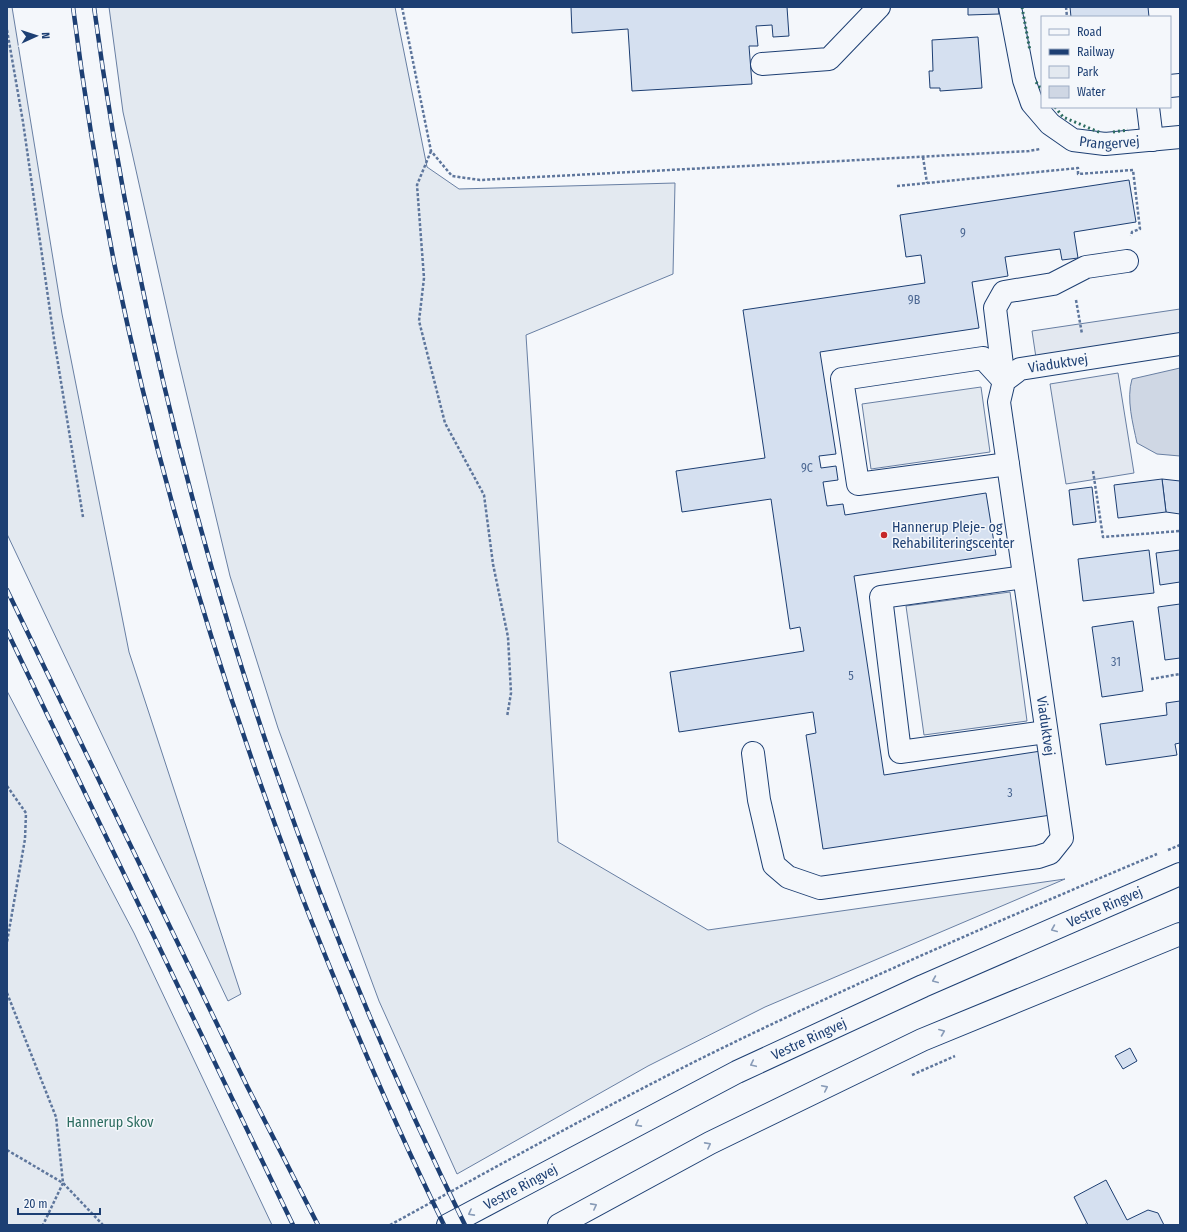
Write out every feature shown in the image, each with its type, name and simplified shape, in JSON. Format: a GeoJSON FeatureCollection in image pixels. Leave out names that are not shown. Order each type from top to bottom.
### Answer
{"type":"FeatureCollection","features":[{"type":"Feature","properties":{"kind":"main road"},"geometry":{"type":"LineString","coordinates":[[762,64],[829,59],[879,7]]}},
{"type":"Feature","properties":{"kind":"main road","name":"Prangervej"},"geometry":{"type":"LineString","coordinates":[[1010,7],[1024,80],[1032,103],[1050,124],[1073,140],[1105,144],[1180,137]]}},
{"type":"Feature","properties":{"kind":"main road"},"geometry":{"type":"LineString","coordinates":[[1148,108],[1152,140]]}},
{"type":"Feature","properties":{"kind":"main road"},"geometry":{"type":"LineString","coordinates":[[1012,375],[995,308],[1004,292],[1053,284],[1086,267],[1127,262]]}},
{"type":"Feature","properties":{"kind":"main road","name":"Viaduktvej"},"geometry":{"type":"LineString","coordinates":[[753,753],[759,800],[774,865],[788,877],[820,888],[1038,857],[1050,853],[1062,838],[999,402],[1012,375],[1086,360],[1180,344]]}},
{"type":"Feature","properties":{"kind":"main road"},"geometry":{"type":"LineString","coordinates":[[1008,464],[858,484],[842,379],[983,358],[1012,375]]}},
{"type":"Feature","properties":{"kind":"main road"},"geometry":{"type":"LineString","coordinates":[[1024,576],[881,597],[900,752],[1046,732]]}},
{"type":"Feature","properties":{"kind":"main road","name":"Vestre Ringvej"},"geometry":{"type":"LineString","coordinates":[[448,1225],[738,1072],[923,986],[1180,874]]}},
{"type":"Feature","properties":{"kind":"main road"},"geometry":{"type":"LineString","coordinates":[[560,1225],[710,1143],[922,1040],[1180,934]]}},
{"type":"Feature","properties":{"kind":"path"},"geometry":{"type":"LineString","coordinates":[[402,7],[431,151],[452,176],[480,180],[1029,151],[1073,140]]}},
{"type":"Feature","properties":{"kind":"path"},"geometry":{"type":"LineString","coordinates":[[7,30],[23,122],[54,339],[82,517]]}},
{"type":"Feature","properties":{"kind":"path"},"geometry":{"type":"LineString","coordinates":[[431,151],[417,184],[424,278],[419,320],[445,423],[484,495],[493,564],[508,637],[511,693],[507,716]]}},
{"type":"Feature","properties":{"kind":"path"},"geometry":{"type":"LineString","coordinates":[[923,157],[926,183]]}},
{"type":"Feature","properties":{"kind":"path"},"geometry":{"type":"LineString","coordinates":[[897,186],[1078,168],[1078,174],[1133,170],[1140,229],[1132,232],[1127,262]]}},
{"type":"Feature","properties":{"kind":"path"},"geometry":{"type":"LineString","coordinates":[[1074,273],[1077,310],[1086,360]]}},
{"type":"Feature","properties":{"kind":"path"},"geometry":{"type":"LineString","coordinates":[[1093,471],[1103,537],[1180,531]]}},
{"type":"Feature","properties":{"kind":"path"},"geometry":{"type":"LineString","coordinates":[[1151,679],[1180,674]]}},
{"type":"Feature","properties":{"kind":"path"},"geometry":{"type":"LineString","coordinates":[[7,786],[26,813],[25,840],[7,942]]}},
{"type":"Feature","properties":{"kind":"path"},"geometry":{"type":"LineString","coordinates":[[7,993],[56,1117],[63,1183],[43,1225]]}},
{"type":"Feature","properties":{"kind":"path"},"geometry":{"type":"LineString","coordinates":[[907,1078],[958,1055]]}},
{"type":"Feature","properties":{"kind":"path"},"geometry":{"type":"LineString","coordinates":[[7,1150],[63,1183],[103,1225]]}},
{"type":"Feature","properties":{"kind":"green space"},"geometry":{"type":"Polygon","coordinates":[[[7,7],[12,7],[62,314],[129,652],[241,994],[228,1001],[7,534],[7,7]]]}},
{"type":"Feature","properties":{"kind":"green space"},"geometry":{"type":"Polygon","coordinates":[[[109,7],[395,7],[427,167],[459,189],[675,183],[673,274],[526,335],[558,842],[708,930],[1065,879],[765,1007],[648,1066],[457,1174],[379,1001],[278,728],[230,576],[177,354],[123,112],[109,7]]]}},
{"type":"Feature","properties":{"kind":"green space"},"geometry":{"type":"Polygon","coordinates":[[[981,387],[990,452],[871,469],[862,404],[981,387]]]}},
{"type":"Feature","properties":{"kind":"green space"},"geometry":{"type":"Polygon","coordinates":[[[1010,592],[1027,721],[924,735],[906,606],[1010,592]]]}},
{"type":"Feature","properties":{"kind":"green space","name":"Hannerup Skov"},"geometry":{"type":"Polygon","coordinates":[[[7,691],[134,933],[272,1225],[7,1225],[7,691]]]}},
{"type":"Feature","properties":{"kind":"shaded area"},"geometry":{"type":"Polygon","coordinates":[[[1180,309],[1180,346],[1038,371],[1032,331],[1180,309]]]}},
{"type":"Feature","properties":{"kind":"shaded area"},"geometry":{"type":"Polygon","coordinates":[[[1118,373],[1134,473],[1066,484],[1050,384],[1118,373]]]}},
{"type":"Feature","properties":{"kind":"water"},"geometry":{"type":"Polygon","coordinates":[[[1180,368],[1180,456],[1157,454],[1137,443],[1130,403],[1130,387],[1132,379],[1180,368]]]}},
{"type":"Feature","properties":{"kind":"building"},"geometry":{"type":"Polygon","coordinates":[[[571,7],[787,7],[789,36],[773,37],[772,25],[756,26],[758,46],[749,46],[752,84],[632,91],[628,29],[572,33],[571,7]]]}},
{"type":"Feature","properties":{"kind":"building"},"geometry":{"type":"Polygon","coordinates":[[[968,7],[998,7],[999,14],[968,15],[968,7]]]}},
{"type":"Feature","properties":{"kind":"building"},"geometry":{"type":"Polygon","coordinates":[[[1070,7],[1148,7],[1149,16],[1071,16],[1070,7]]]}},
{"type":"Feature","properties":{"kind":"building"},"geometry":{"type":"Polygon","coordinates":[[[978,37],[982,88],[940,91],[940,88],[930,88],[929,71],[933,71],[932,40],[978,37]]]}},
{"type":"Feature","properties":{"kind":"building","name":"Hannerup Pleje- og Rehabiliteringscenter"},"geometry":{"type":"Polygon","coordinates":[[[1129,180],[1136,222],[1074,232],[1078,258],[1062,260],[1060,249],[1005,257],[1008,276],[972,282],[979,328],[820,352],[836,454],[819,456],[821,468],[836,466],[838,480],[823,482],[827,506],[843,504],[845,515],[986,493],[996,555],[854,576],[884,775],[1041,751],[1051,815],[823,849],[806,735],[816,733],[813,712],[679,732],[670,672],[804,651],[800,627],[790,629],[771,499],[682,512],[676,471],[765,458],[743,310],[925,283],[921,255],[906,257],[900,215],[1129,180]]]}},
{"type":"Feature","properties":{"kind":"building"},"geometry":{"type":"Polygon","coordinates":[[[1162,479],[1180,481],[1180,514],[1166,512],[1162,479]]]}},
{"type":"Feature","properties":{"kind":"building"},"geometry":{"type":"Polygon","coordinates":[[[1162,479],[1166,512],[1118,518],[1114,485],[1162,479]]]}},
{"type":"Feature","properties":{"kind":"building"},"geometry":{"type":"Polygon","coordinates":[[[1092,487],[1096,522],[1073,525],[1069,490],[1092,487]]]}},
{"type":"Feature","properties":{"kind":"building"},"geometry":{"type":"Polygon","coordinates":[[[1149,550],[1154,593],[1083,601],[1078,559],[1149,550]]]}},
{"type":"Feature","properties":{"kind":"building"},"geometry":{"type":"Polygon","coordinates":[[[1180,550],[1180,582],[1160,585],[1156,553],[1180,550]]]}},
{"type":"Feature","properties":{"kind":"building"},"geometry":{"type":"Polygon","coordinates":[[[1180,604],[1180,658],[1165,660],[1158,607],[1180,604]]]}},
{"type":"Feature","properties":{"kind":"building"},"geometry":{"type":"Polygon","coordinates":[[[1133,621],[1143,691],[1102,697],[1092,627],[1133,621]]]}},
{"type":"Feature","properties":{"kind":"building"},"geometry":{"type":"Polygon","coordinates":[[[1180,701],[1180,743],[1175,744],[1177,755],[1106,765],[1100,724],[1167,715],[1166,703],[1180,701]]]}},
{"type":"Feature","properties":{"kind":"building"},"geometry":{"type":"Polygon","coordinates":[[[1130,1048],[1137,1061],[1123,1069],[1115,1056],[1130,1048]]]}},
{"type":"Feature","properties":{"kind":"building"},"geometry":{"type":"Polygon","coordinates":[[[1106,1180],[1127,1220],[1148,1210],[1158,1213],[1164,1225],[1088,1225],[1074,1197],[1106,1180]]]}},
{"type":"Feature","properties":{"kind":"railway"},"geometry":{"type":"LineString","coordinates":[[73,7],[92,137],[115,267],[151,425],[195,582],[244,736],[299,889],[368,1058],[424,1184],[444,1225]]}},
{"type":"Feature","properties":{"kind":"railway"},"geometry":{"type":"LineString","coordinates":[[94,7],[119,165],[150,322],[187,477],[230,631],[280,783],[336,933],[397,1080],[465,1225]]}},
{"type":"Feature","properties":{"kind":"railway"},"geometry":{"type":"LineString","coordinates":[[7,590],[247,1086],[318,1225]]}},
{"type":"Feature","properties":{"kind":"railway"},"geometry":{"type":"LineString","coordinates":[[7,631],[293,1225]]}},
{"type":"Feature","properties":{"kind":"hedge"},"geometry":{"type":"LineString","coordinates":[[1022,7],[1030,51]]}},
{"type":"Feature","properties":{"kind":"hedge"},"geometry":{"type":"LineString","coordinates":[[1036,82],[1041,89]]}},
{"type":"Feature","properties":{"kind":"hedge"},"geometry":{"type":"LineString","coordinates":[[1056,108],[1063,117],[1101,133]]}},
{"type":"Feature","properties":{"kind":"hedge"},"geometry":{"type":"LineString","coordinates":[[1113,132],[1128,130]]}},
{"type":"Feature","properties":{"kind":"place","name":"Hannerup Pleje- og Rehabiliteringscenter"},"geometry":{"type":"Point","coordinates":[884,535]}}]}
